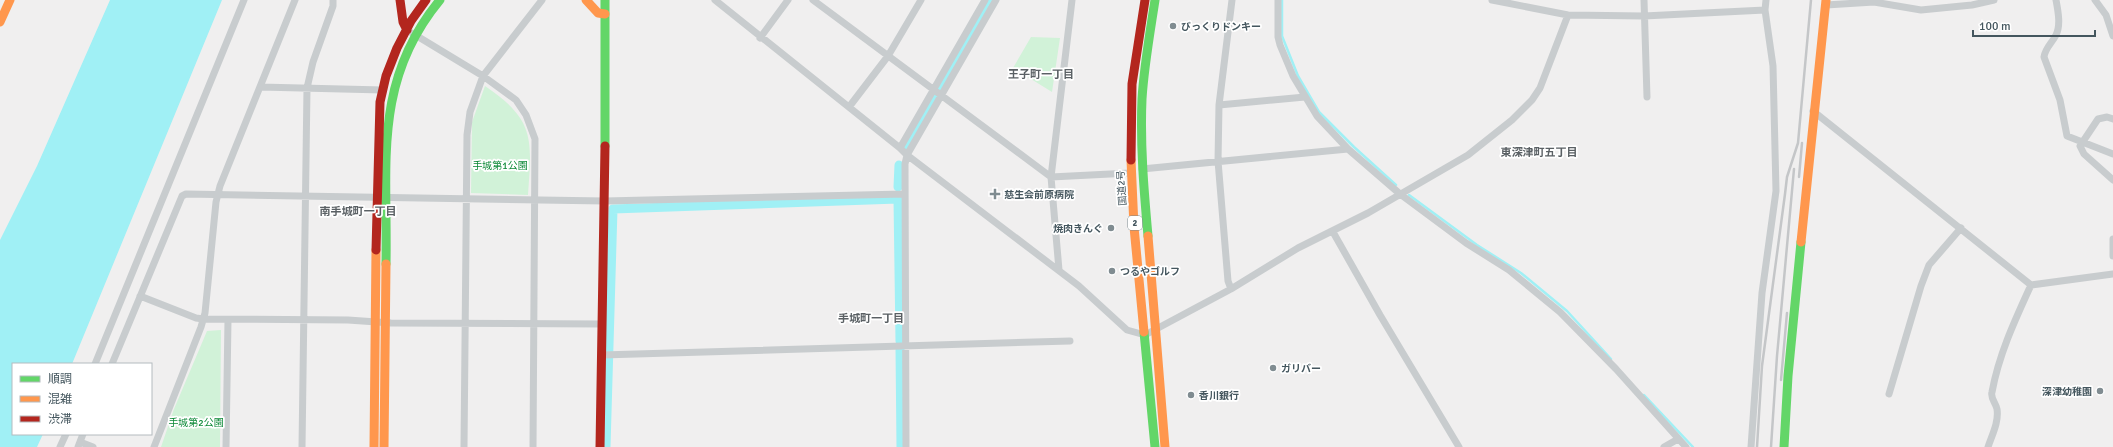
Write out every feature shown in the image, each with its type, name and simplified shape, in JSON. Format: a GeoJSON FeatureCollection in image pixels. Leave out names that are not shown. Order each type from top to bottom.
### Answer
{"type":"FeatureCollection","features":[{"type":"Feature","properties":{"kind":"main road"},"geometry":{"type":"LineString","coordinates":[[0,22],[10,0]]}},
{"type":"Feature","properties":{"kind":"main road"},"geometry":{"type":"LineString","coordinates":[[400,0],[402,22],[411,32]]}},
{"type":"Feature","properties":{"kind":"main road"},"geometry":{"type":"LineString","coordinates":[[382,198],[378,130],[383,90],[426,0]]}},
{"type":"Feature","properties":{"kind":"main road"},"geometry":{"type":"LineString","coordinates":[[374,447],[380,322],[382,198],[390,107],[411,32],[440,0]]}},
{"type":"Feature","properties":{"kind":"main road"},"geometry":{"type":"LineString","coordinates":[[586,0],[598,13],[605,14]]}},
{"type":"Feature","properties":{"kind":"main road"},"geometry":{"type":"LineString","coordinates":[[600,447],[605,201],[605,0]]}},
{"type":"Feature","properties":{"kind":"main road","name":"国道2号"},"geometry":{"type":"LineString","coordinates":[[1145,0],[1135,58],[1131,95],[1130,173],[1155,447]]}},
{"type":"Feature","properties":{"kind":"main road","name":"2"},"geometry":{"type":"LineString","coordinates":[[1155,0],[1145,62],[1142,100],[1142,169],[1165,447]]}},
{"type":"Feature","properties":{"kind":"main road"},"geometry":{"type":"LineString","coordinates":[[1784,447],[1788,376],[1813,111],[1826,3]]}},
{"type":"Feature","properties":{"kind":"main road"},"geometry":{"type":"LineString","coordinates":[[380,322],[384,447]]}},
{"type":"Feature","properties":{"kind":"street"},"geometry":{"type":"LineString","coordinates":[[95,363],[244,0]]}},
{"type":"Feature","properties":{"kind":"street"},"geometry":{"type":"LineString","coordinates":[[154,447],[203,319],[217,194],[294,0]]}},
{"type":"Feature","properties":{"kind":"street"},"geometry":{"type":"LineString","coordinates":[[302,447],[307,88],[313,62],[333,6],[333,0]]}},
{"type":"Feature","properties":{"kind":"street"},"geometry":{"type":"LineString","coordinates":[[464,447],[466,135],[470,112],[483,76],[542,0]]}},
{"type":"Feature","properties":{"kind":"street"},"geometry":{"type":"LineString","coordinates":[[715,0],[760,38],[849,107],[907,155],[1058,270],[1128,330],[1145,335],[1231,289],[1298,248],[1333,232],[1468,155],[1512,120],[1532,100],[1540,88],[1568,15]]}},
{"type":"Feature","properties":{"kind":"street"},"geometry":{"type":"LineString","coordinates":[[760,38],[788,0]]}},
{"type":"Feature","properties":{"kind":"street"},"geometry":{"type":"LineString","coordinates":[[813,0],[1050,177],[1130,173]]}},
{"type":"Feature","properties":{"kind":"street"},"geometry":{"type":"LineString","coordinates":[[849,107],[888,56],[921,0]]}},
{"type":"Feature","properties":{"kind":"street"},"geometry":{"type":"LineString","coordinates":[[906,447],[904,194],[907,155],[936,93],[985,0]]}},
{"type":"Feature","properties":{"kind":"street"},"geometry":{"type":"LineString","coordinates":[[900,148],[996,0]]}},
{"type":"Feature","properties":{"kind":"street"},"geometry":{"type":"LineString","coordinates":[[1058,270],[1050,177],[1072,0]]}},
{"type":"Feature","properties":{"kind":"street"},"geometry":{"type":"LineString","coordinates":[[1231,289],[1228,281],[1218,161],[1219,105],[1232,0]]}},
{"type":"Feature","properties":{"kind":"street"},"geometry":{"type":"LineString","coordinates":[[1278,0],[1279,41],[1293,76],[1317,116],[1348,149],[1400,194],[1466,243],[1509,270],[1560,312],[1616,369],[1686,447]]}},
{"type":"Feature","properties":{"kind":"street"},"geometry":{"type":"LineString","coordinates":[[1492,0],[1568,15],[1644,16],[1765,10]]}},
{"type":"Feature","properties":{"kind":"street"},"geometry":{"type":"LineString","coordinates":[[1528,0],[1528,8]]}},
{"type":"Feature","properties":{"kind":"street"},"geometry":{"type":"LineString","coordinates":[[1644,0],[1647,97]]}},
{"type":"Feature","properties":{"kind":"street"},"geometry":{"type":"LineString","coordinates":[[1751,447],[1762,293],[1776,191],[1773,66],[1765,10],[1766,0]]}},
{"type":"Feature","properties":{"kind":"street"},"geometry":{"type":"LineString","coordinates":[[1826,3],[1874,2],[1908,4],[1921,10],[1994,0]]}},
{"type":"Feature","properties":{"kind":"street"},"geometry":{"type":"LineString","coordinates":[[2056,0],[2059,22],[2057,34],[2045,52],[2044,58],[2060,100],[2066,136],[2083,144],[2113,154]]}},
{"type":"Feature","properties":{"kind":"street"},"geometry":{"type":"LineString","coordinates":[[2096,0],[2106,14],[2113,36]]}},
{"type":"Feature","properties":{"kind":"street"},"geometry":{"type":"LineString","coordinates":[[411,32],[483,76],[516,100],[532,128],[535,139],[533,447]]}},
{"type":"Feature","properties":{"kind":"street"},"geometry":{"type":"LineString","coordinates":[[260,87],[383,90]]}},
{"type":"Feature","properties":{"kind":"street"},"geometry":{"type":"LineString","coordinates":[[1219,105],[1305,97]]}},
{"type":"Feature","properties":{"kind":"street"},"geometry":{"type":"LineString","coordinates":[[1813,111],[1961,228],[2031,286],[2113,274]]}},
{"type":"Feature","properties":{"kind":"street"},"geometry":{"type":"LineString","coordinates":[[2113,119],[2107,116],[2098,119],[2083,144],[2080,146],[2084,154],[2113,180]]}},
{"type":"Feature","properties":{"kind":"street"},"geometry":{"type":"LineString","coordinates":[[1142,169],[1348,149]]}},
{"type":"Feature","properties":{"kind":"street"},"geometry":{"type":"LineString","coordinates":[[112,363],[182,196],[186,194],[605,201],[904,194]]}},
{"type":"Feature","properties":{"kind":"street"},"geometry":{"type":"LineString","coordinates":[[1889,394],[1921,286],[1929,265],[1961,228]]}},
{"type":"Feature","properties":{"kind":"street"},"geometry":{"type":"LineString","coordinates":[[1333,232],[1380,315],[1459,447]]}},
{"type":"Feature","properties":{"kind":"street"},"geometry":{"type":"LineString","coordinates":[[2113,239],[2113,256]]}},
{"type":"Feature","properties":{"kind":"street"},"geometry":{"type":"LineString","coordinates":[[1988,447],[1997,421],[1997,408],[1991,394],[1998,366],[2004,346],[2031,286]]}},
{"type":"Feature","properties":{"kind":"street"},"geometry":{"type":"LineString","coordinates":[[140,296],[196,318],[203,319],[465,324],[602,324]]}},
{"type":"Feature","properties":{"kind":"street"},"geometry":{"type":"LineString","coordinates":[[226,447],[228,320]]}},
{"type":"Feature","properties":{"kind":"street"},"geometry":{"type":"LineString","coordinates":[[602,355],[1070,341]]}},
{"type":"Feature","properties":{"kind":"street"},"geometry":{"type":"LineString","coordinates":[[60,447],[66,435]]}},
{"type":"Feature","properties":{"kind":"street"},"geometry":{"type":"LineString","coordinates":[[1664,447],[1678,439]]}},
{"type":"Feature","properties":{"kind":"street"},"geometry":{"type":"LineString","coordinates":[[79,444],[93,447]]}},
{"type":"Feature","properties":{"kind":"green space"},"geometry":{"type":"Polygon","coordinates":[[[1031,37],[1060,38],[1052,92],[1013,68],[1031,37]]]}},
{"type":"Feature","properties":{"kind":"green space","name":"手城第1公園"},"geometry":{"type":"Polygon","coordinates":[[[485,86],[513,109],[522,120],[527,132],[530,159],[528,195],[471,193],[472,122],[485,86]]]}},
{"type":"Feature","properties":{"kind":"green space","name":"手城第2公園"},"geometry":{"type":"Polygon","coordinates":[[[221,330],[220,447],[161,447],[174,409],[207,331],[221,330]]]}},
{"type":"Feature","properties":{"kind":"water"},"geometry":{"type":"Polygon","coordinates":[[[110,0],[222,0],[72,363],[12,363],[12,435],[43,435],[37,447],[0,447],[0,240],[37,166],[110,0]]]}},
{"type":"Feature","properties":{"kind":"waterway"},"geometry":{"type":"LineString","coordinates":[[907,147],[931,101],[990,0]]}},
{"type":"Feature","properties":{"kind":"waterway"},"geometry":{"type":"LineString","coordinates":[[1282,0],[1282,36],[1298,76],[1319,112],[1354,147],[1396,185]]}},
{"type":"Feature","properties":{"kind":"waterway"},"geometry":{"type":"LineString","coordinates":[[898,187],[899,165]]}},
{"type":"Feature","properties":{"kind":"waterway"},"geometry":{"type":"LineString","coordinates":[[1409,195],[1477,245],[1521,273],[1567,311],[1611,359]]}},
{"type":"Feature","properties":{"kind":"waterway"},"geometry":{"type":"LineString","coordinates":[[606,447],[613,209],[898,199],[900,341]]}},
{"type":"Feature","properties":{"kind":"waterway"},"geometry":{"type":"LineString","coordinates":[[900,348],[901,447]]}},
{"type":"Feature","properties":{"kind":"waterway"},"geometry":{"type":"LineString","coordinates":[[1644,395],[1693,447]]}},
{"type":"Feature","properties":{"kind":"railway"},"geometry":{"type":"LineString","coordinates":[[1757,447],[1762,366],[1787,177],[1798,143],[1811,0]]}},
{"type":"Feature","properties":{"kind":"railway"},"geometry":{"type":"LineString","coordinates":[[1799,177],[1802,143]]}},
{"type":"Feature","properties":{"kind":"railway"},"geometry":{"type":"LineString","coordinates":[[1771,447],[1777,356],[1794,169]]}},
{"type":"Feature","properties":{"kind":"railway"},"geometry":{"type":"LineString","coordinates":[[1781,380],[1787,313]]}},
{"type":"Feature","properties":{"kind":"traffic: fast"},"geometry":{"type":"LineString","coordinates":[[386,264],[386,159],[388,126],[394,93],[403,62],[418,31],[440,0]]}},
{"type":"Feature","properties":{"kind":"traffic: fast"},"geometry":{"type":"LineString","coordinates":[[605,0],[605,146]]}},
{"type":"Feature","properties":{"kind":"traffic: fast"},"geometry":{"type":"LineString","coordinates":[[1148,236],[1142,151],[1142,99],[1155,0]]}},
{"type":"Feature","properties":{"kind":"traffic: fast"},"geometry":{"type":"LineString","coordinates":[[1784,447],[1788,376],[1801,242]]}},
{"type":"Feature","properties":{"kind":"traffic: fast"},"geometry":{"type":"LineString","coordinates":[[1144,332],[1155,447]]}},
{"type":"Feature","properties":{"kind":"traffic: slow"},"geometry":{"type":"LineString","coordinates":[[0,22],[10,0]]}},
{"type":"Feature","properties":{"kind":"traffic: slow"},"geometry":{"type":"LineString","coordinates":[[586,0],[598,13],[605,14]]}},
{"type":"Feature","properties":{"kind":"traffic: slow"},"geometry":{"type":"LineString","coordinates":[[1801,242],[1826,0]]}},
{"type":"Feature","properties":{"kind":"traffic: slow"},"geometry":{"type":"LineString","coordinates":[[1131,160],[1134,227],[1144,332]]}},
{"type":"Feature","properties":{"kind":"traffic: slow"},"geometry":{"type":"LineString","coordinates":[[1148,236],[1165,447]]}},
{"type":"Feature","properties":{"kind":"traffic: slow"},"geometry":{"type":"LineString","coordinates":[[374,447],[376,250]]}},
{"type":"Feature","properties":{"kind":"traffic: slow"},"geometry":{"type":"LineString","coordinates":[[384,447],[386,264]]}},
{"type":"Feature","properties":{"kind":"traffic: jam"},"geometry":{"type":"LineString","coordinates":[[400,0],[403,22],[407,30]]}},
{"type":"Feature","properties":{"kind":"traffic: jam"},"geometry":{"type":"LineString","coordinates":[[376,250],[380,102],[386,76],[397,48],[411,21],[426,0]]}},
{"type":"Feature","properties":{"kind":"traffic: jam"},"geometry":{"type":"LineString","coordinates":[[1131,160],[1132,84],[1145,0]]}},
{"type":"Feature","properties":{"kind":"traffic: jam"},"geometry":{"type":"LineString","coordinates":[[600,447],[605,146]]}},
{"type":"Feature","properties":{"kind":"place","name":"びっくりドンキー"},"geometry":{"type":"Point","coordinates":[1173,26]}},
{"type":"Feature","properties":{"kind":"place","name":"慈生会前原病院"},"geometry":{"type":"Point","coordinates":[995,194]}},
{"type":"Feature","properties":{"kind":"place","name":"焼肉きんぐ"},"geometry":{"type":"Point","coordinates":[1111,228]}},
{"type":"Feature","properties":{"kind":"place","name":"つるやゴルフ"},"geometry":{"type":"Point","coordinates":[1112,271]}},
{"type":"Feature","properties":{"kind":"place","name":"ガリバー"},"geometry":{"type":"Point","coordinates":[1273,368]}},
{"type":"Feature","properties":{"kind":"place","name":"深津幼稚園"},"geometry":{"type":"Point","coordinates":[2100,391]}},
{"type":"Feature","properties":{"kind":"place","name":"香川銀行"},"geometry":{"type":"Point","coordinates":[1191,395]}},
{"type":"Feature","properties":{"kind":"district","name":"王子町一丁目"},"geometry":{"type":"Point","coordinates":[1041,74]}},
{"type":"Feature","properties":{"kind":"district","name":"東深津町五丁目"},"geometry":{"type":"Point","coordinates":[1539,152]}},
{"type":"Feature","properties":{"kind":"district","name":"南手城町一丁目"},"geometry":{"type":"Point","coordinates":[358,211]}},
{"type":"Feature","properties":{"kind":"district","name":"手城町一丁目"},"geometry":{"type":"Point","coordinates":[871,318]}}]}
